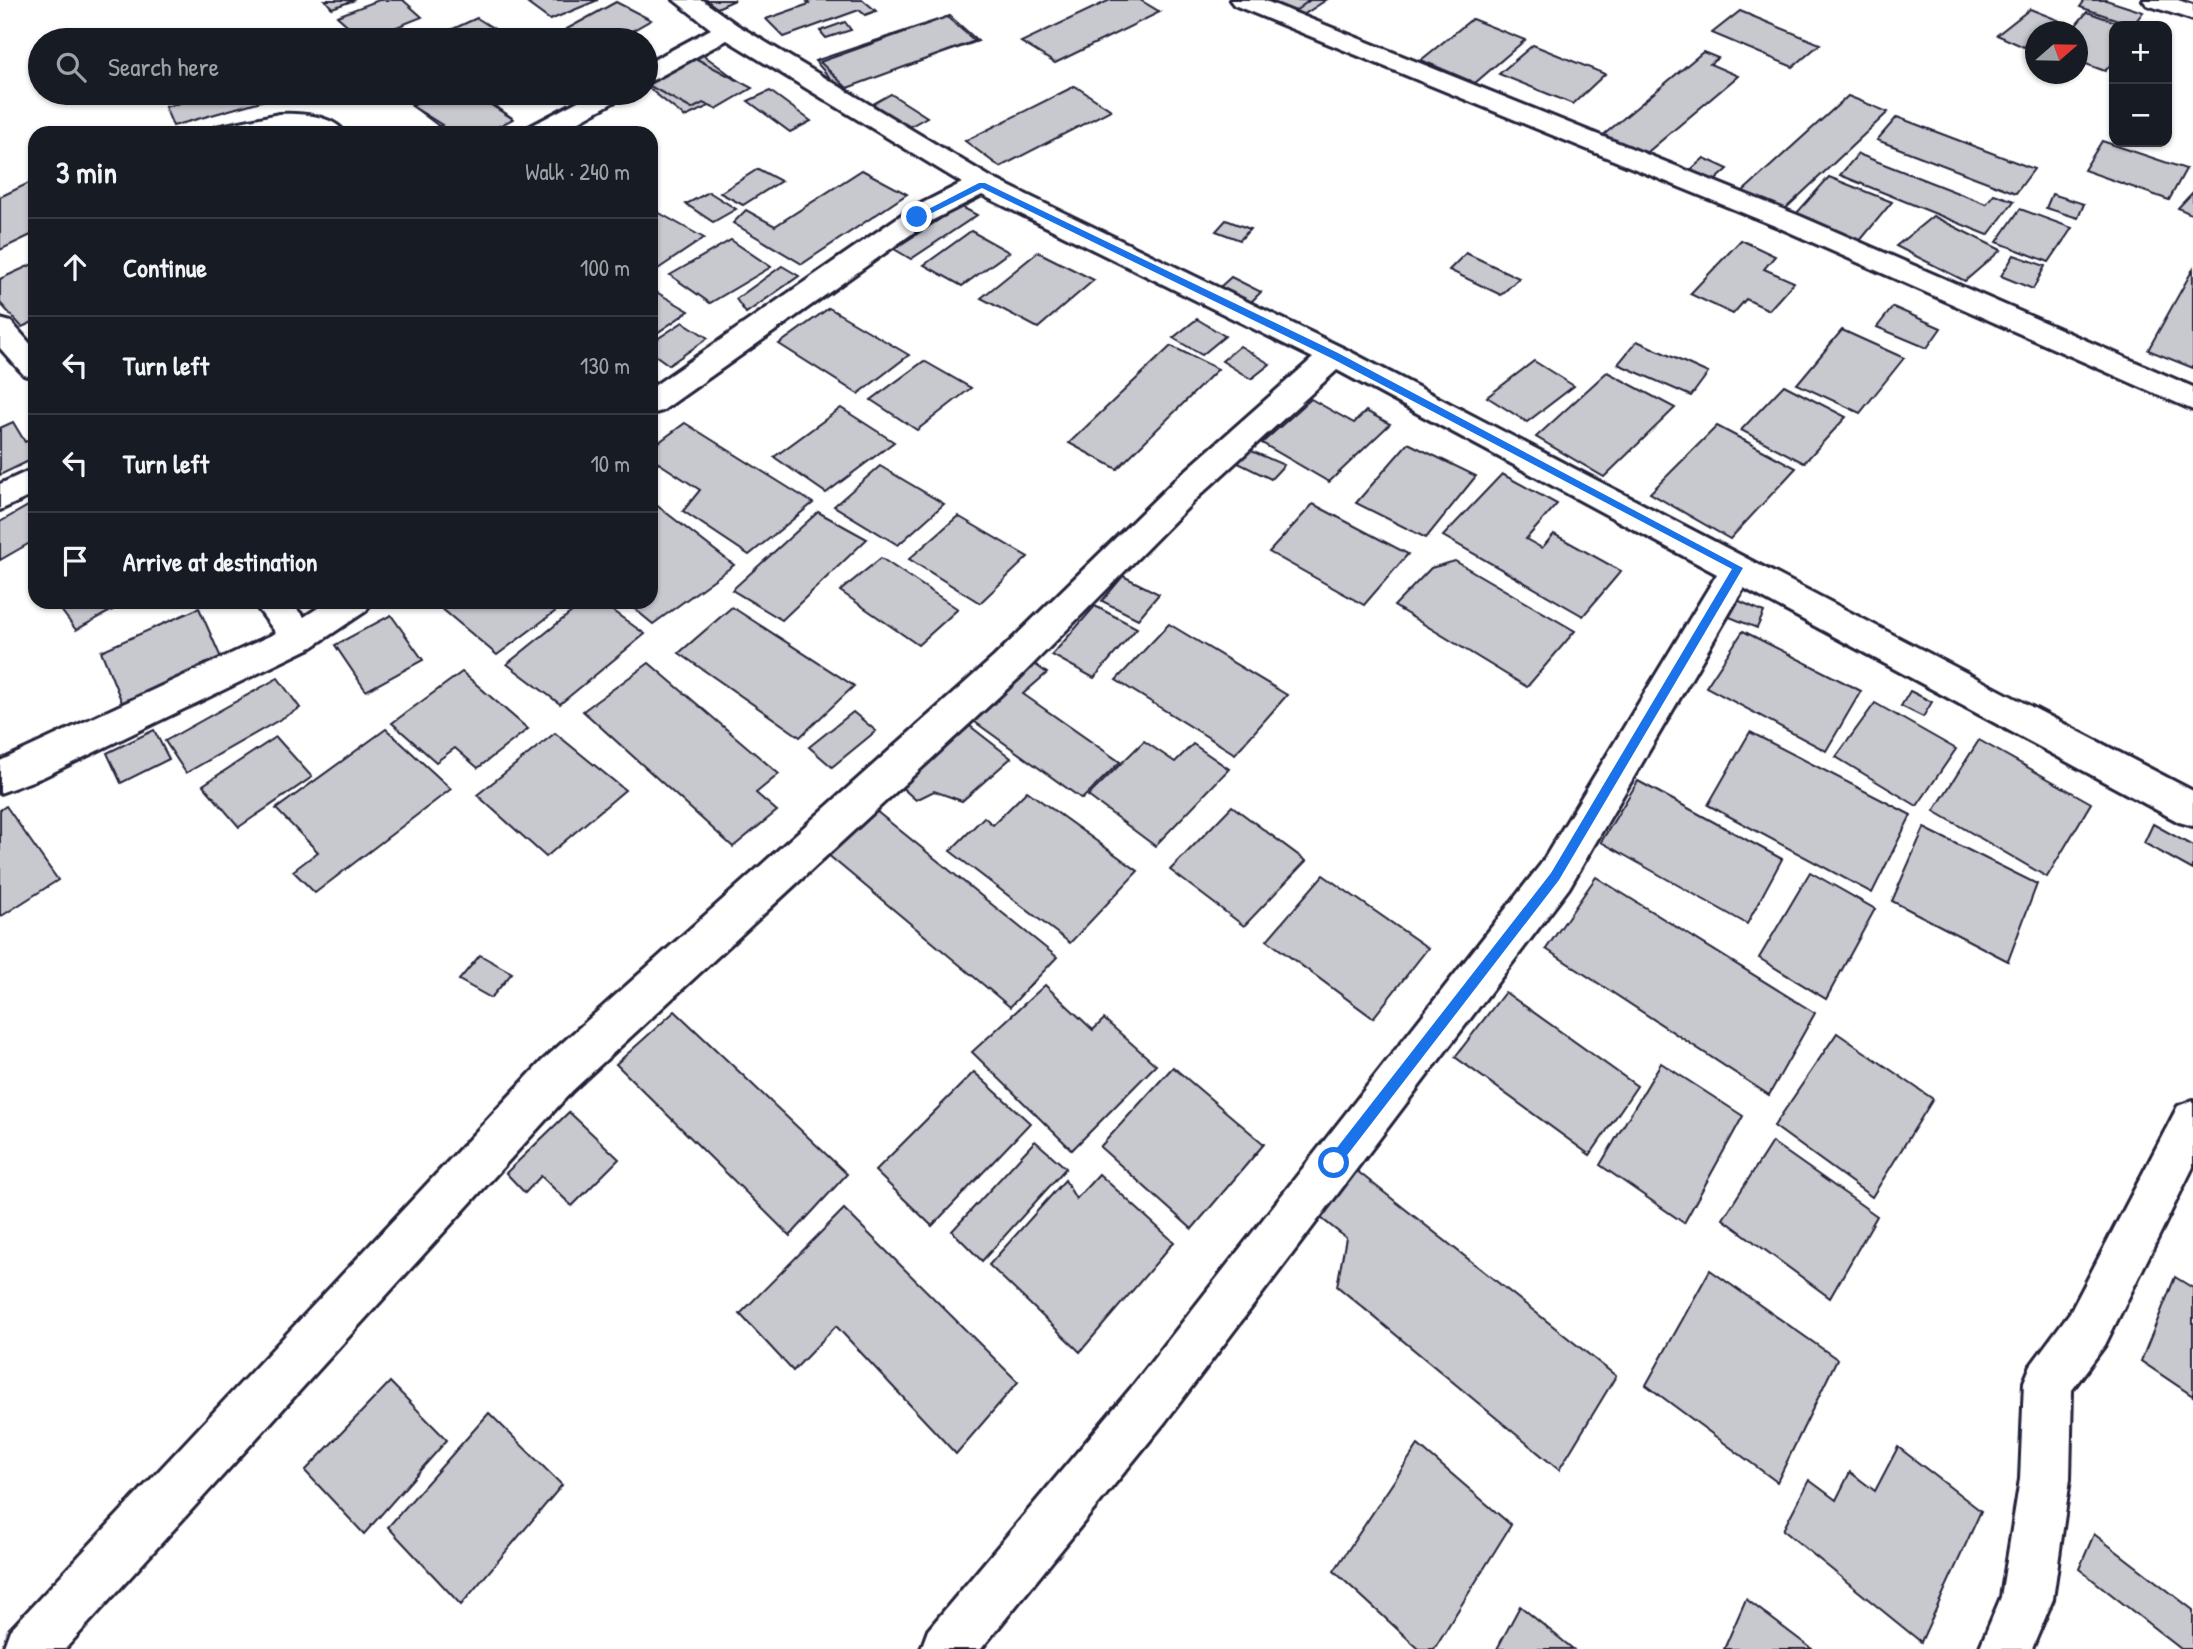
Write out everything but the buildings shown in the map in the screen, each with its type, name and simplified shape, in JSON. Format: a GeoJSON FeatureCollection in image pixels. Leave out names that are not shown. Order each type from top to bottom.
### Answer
{"type":"FeatureCollection","features":[{"type":"Feature","properties":{"kind":"street"},"geometry":{"type":"LineString","coordinates":[[686,0],[729,30],[982,184],[1335,356],[2193,810]]}},
{"type":"Feature","properties":{"kind":"street"},"geometry":{"type":"LineString","coordinates":[[1242,0],[1790,222],[2193,399]]}},
{"type":"Feature","properties":{"kind":"street"},"geometry":{"type":"LineString","coordinates":[[2155,0],[2193,13]]}},
{"type":"Feature","properties":{"kind":"street"},"geometry":{"type":"LineString","coordinates":[[658,68],[729,30]]}},
{"type":"Feature","properties":{"kind":"street"},"geometry":{"type":"LineString","coordinates":[[551,126],[590,105]]}},
{"type":"Feature","properties":{"kind":"street"},"geometry":{"type":"LineString","coordinates":[[254,126],[297,120],[321,126]]}},
{"type":"Feature","properties":{"kind":"street"},"geometry":{"type":"LineString","coordinates":[[658,398],[917,217],[982,184]]}},
{"type":"Feature","properties":{"kind":"street"},"geometry":{"type":"LineString","coordinates":[[0,329],[28,360]]}},
{"type":"Feature","properties":{"kind":"street"},"geometry":{"type":"LineString","coordinates":[[29,1649],[557,1076],[1007,667],[1186,488],[1335,356]]}},
{"type":"Feature","properties":{"kind":"street"},"geometry":{"type":"LineString","coordinates":[[0,498],[28,484]]}},
{"type":"Feature","properties":{"kind":"street"},"geometry":{"type":"LineString","coordinates":[[947,1649],[1148,1405],[1555,876],[1738,568]]}},
{"type":"Feature","properties":{"kind":"street"},"geometry":{"type":"LineString","coordinates":[[276,609],[300,637]]}},
{"type":"Feature","properties":{"kind":"street"},"geometry":{"type":"LineString","coordinates":[[0,777],[30,766],[300,637],[343,609]]}},
{"type":"Feature","properties":{"kind":"street"},"geometry":{"type":"LineString","coordinates":[[2005,1649],[2027,1599],[2045,1479],[2048,1382],[2088,1328],[2193,1121]]}},
{"type":"Feature","properties":{"kind":"route"},"geometry":{"type":"LineString","coordinates":[[917,217],[982,184],[1335,356],[1738,568],[1555,876],[1334,1163]]}}]}
